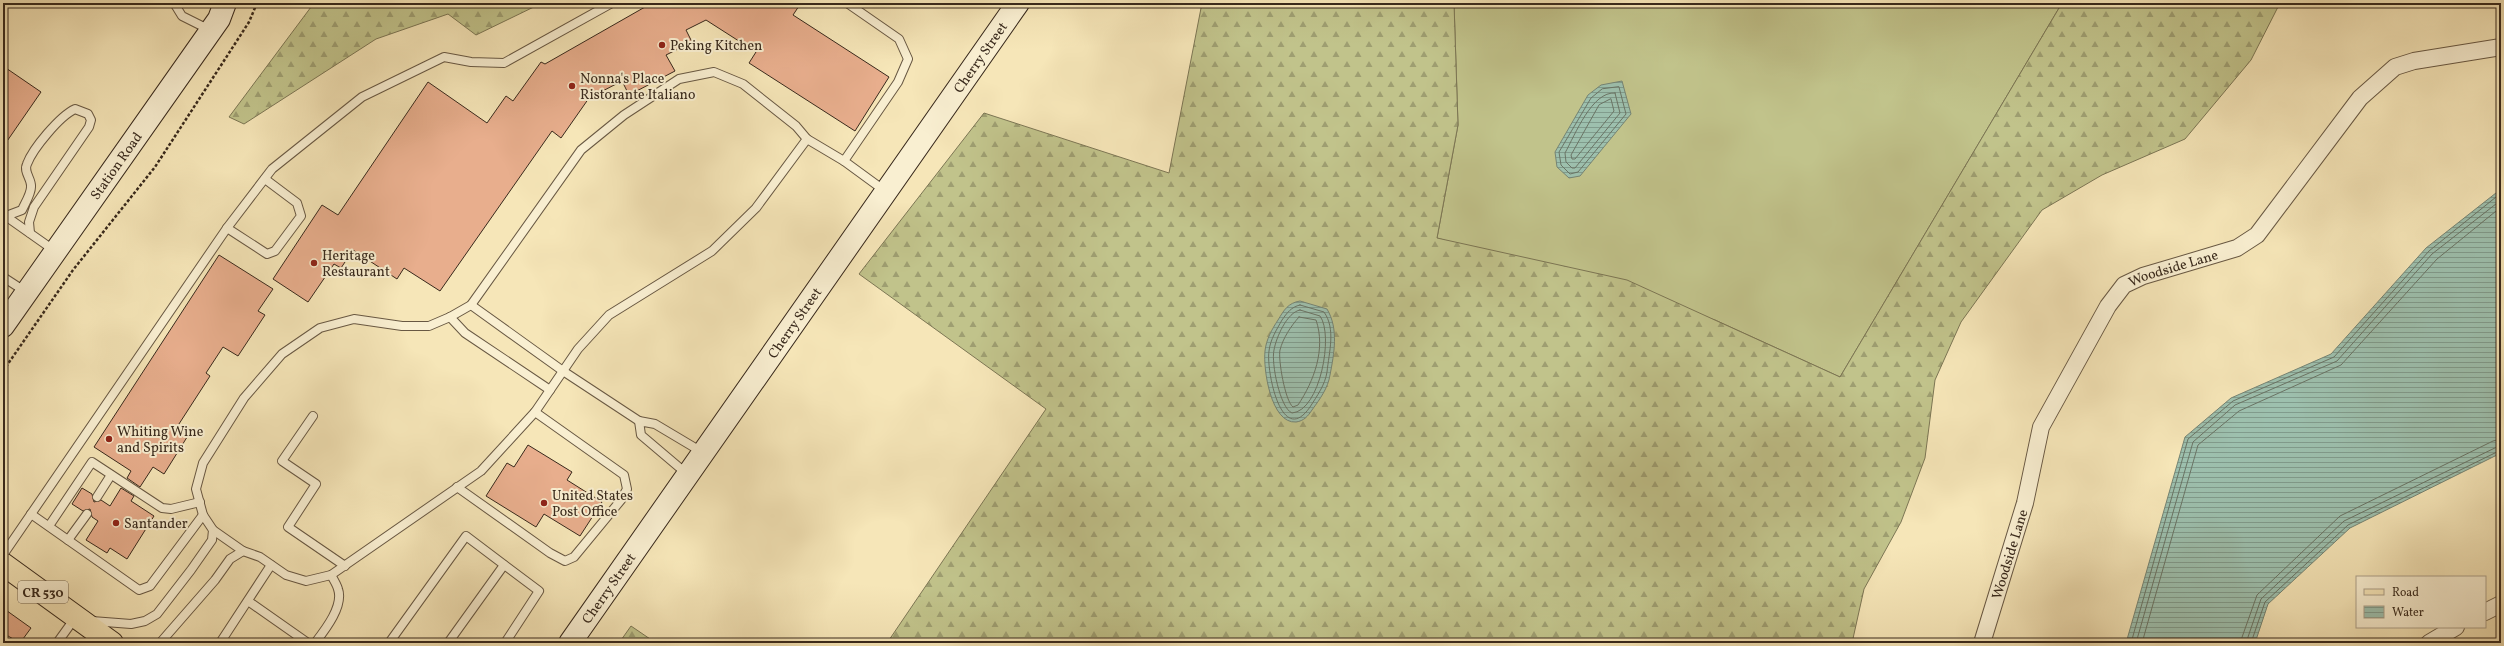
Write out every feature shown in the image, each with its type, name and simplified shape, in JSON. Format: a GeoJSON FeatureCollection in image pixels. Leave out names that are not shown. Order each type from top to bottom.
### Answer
{"type":"FeatureCollection","features":[{"type":"Feature","properties":{"kind":"main road","name":"CR 530"},"geometry":{"type":"LineString","coordinates":[[3,564],[80,618],[103,640]]}},
{"type":"Feature","properties":{"kind":"street","name":"Station Road"},"geometry":{"type":"LineString","coordinates":[[3,326],[211,31],[219,19],[225,3]]}},
{"type":"Feature","properties":{"kind":"street","name":"Cherry Street"},"geometry":{"type":"LineString","coordinates":[[570,643],[687,474],[704,454],[1011,5]]}},
{"type":"Feature","properties":{"kind":"street","name":"Woodside Lane"},"geometry":{"type":"LineString","coordinates":[[1982,643],[2025,503],[2040,427],[2108,306],[2124,285],[2143,276],[2237,248],[2257,235],[2360,98],[2395,67],[2414,61],[2501,47]]}},
{"type":"Feature","properties":{"kind":"street"},"geometry":{"type":"LineString","coordinates":[[2486,612],[2501,604]]}},
{"type":"Feature","properties":{"kind":"street"},"geometry":{"type":"LineString","coordinates":[[2429,643],[2454,628]]}},
{"type":"Feature","properties":{"kind":"lane"},"geometry":{"type":"LineString","coordinates":[[174,3],[182,16],[211,31]]}},
{"type":"Feature","properties":{"kind":"lane"},"geometry":{"type":"LineString","coordinates":[[3,556],[227,228],[272,169],[362,97],[444,57],[471,62],[504,63],[612,3]]}},
{"type":"Feature","properties":{"kind":"lane"},"geometry":{"type":"LineString","coordinates":[[844,161],[898,82],[908,59],[899,39],[848,3]]}},
{"type":"Feature","properties":{"kind":"lane"},"geometry":{"type":"LineString","coordinates":[[807,140],[756,208],[712,251],[609,314],[578,349],[535,412],[481,471],[331,575],[306,581],[286,575],[260,557],[243,551],[213,530],[203,514],[196,488],[203,463],[244,398],[282,354],[320,328],[354,319],[402,326],[428,326],[450,317],[471,305],[580,150],[624,115],[679,79],[714,72],[743,84],[796,126],[807,140],[844,161],[885,191]]}},
{"type":"Feature","properties":{"kind":"lane"},"geometry":{"type":"LineString","coordinates":[[4,215],[22,210],[32,188],[31,181],[27,175],[26,164],[58,120],[75,109],[88,114],[91,120],[89,127],[34,207],[29,222],[30,233]]}},
{"type":"Feature","properties":{"kind":"lane"},"geometry":{"type":"LineString","coordinates":[[227,228],[267,254],[276,251],[301,216],[297,203],[265,179]]}},
{"type":"Feature","properties":{"kind":"lane"},"geometry":{"type":"LineString","coordinates":[[4,215],[56,251]]}},
{"type":"Feature","properties":{"kind":"lane"},"geometry":{"type":"LineString","coordinates":[[3,277],[26,293]]}},
{"type":"Feature","properties":{"kind":"lane"},"geometry":{"type":"LineString","coordinates":[[471,305],[563,371],[639,421],[655,424],[704,454]]}},
{"type":"Feature","properties":{"kind":"lane"},"geometry":{"type":"LineString","coordinates":[[450,317],[465,333],[550,390]]}},
{"type":"Feature","properties":{"kind":"lane"},"geometry":{"type":"LineString","coordinates":[[457,487],[550,553],[565,561],[574,557],[621,500],[627,489],[624,475],[535,412]]}},
{"type":"Feature","properties":{"kind":"lane"},"geometry":{"type":"LineString","coordinates":[[313,416],[282,461],[316,484],[288,527],[344,566]]}},
{"type":"Feature","properties":{"kind":"lane"},"geometry":{"type":"LineString","coordinates":[[639,421],[641,435],[687,474]]}},
{"type":"Feature","properties":{"kind":"lane"},"geometry":{"type":"LineString","coordinates":[[49,526],[92,462],[162,508],[171,509],[200,502]]}},
{"type":"Feature","properties":{"kind":"lane"},"geometry":{"type":"LineString","coordinates":[[97,497],[111,475]]}},
{"type":"Feature","properties":{"kind":"lane"},"geometry":{"type":"LineString","coordinates":[[31,514],[133,586],[145,589],[150,586],[203,514]]}},
{"type":"Feature","properties":{"kind":"lane"},"geometry":{"type":"LineString","coordinates":[[68,540],[87,514]]}},
{"type":"Feature","properties":{"kind":"lane"},"geometry":{"type":"LineString","coordinates":[[57,643],[80,618],[131,624],[145,620],[157,614],[212,540],[213,530]]}},
{"type":"Feature","properties":{"kind":"lane"},"geometry":{"type":"LineString","coordinates":[[389,643],[466,536],[539,591],[505,643]]}},
{"type":"Feature","properties":{"kind":"lane"},"geometry":{"type":"LineString","coordinates":[[160,643],[215,580],[230,559],[243,551]]}},
{"type":"Feature","properties":{"kind":"lane"},"geometry":{"type":"LineString","coordinates":[[448,643],[504,564]]}},
{"type":"Feature","properties":{"kind":"lane"},"geometry":{"type":"LineString","coordinates":[[220,643],[271,565]]}},
{"type":"Feature","properties":{"kind":"lane"},"geometry":{"type":"LineString","coordinates":[[315,643],[324,632],[339,602],[339,590],[331,575]]}},
{"type":"Feature","properties":{"kind":"lane"},"geometry":{"type":"LineString","coordinates":[[248,601],[308,643]]}},
{"type":"Feature","properties":{"kind":"path"},"geometry":{"type":"LineString","coordinates":[[3,371],[73,270],[154,167],[249,22],[257,3]]}},
{"type":"Feature","properties":{"kind":"green space"},"geometry":{"type":"Polygon","coordinates":[[[314,3],[542,3],[476,35],[448,14],[376,39],[244,124],[229,117],[314,3]]]}},
{"type":"Feature","properties":{"kind":"green space"},"geometry":{"type":"Polygon","coordinates":[[[1202,3],[1454,3],[1458,125],[1437,238],[1627,280],[1840,377],[2062,3],[2280,3],[2251,60],[2185,139],[2102,175],[2042,210],[1961,322],[1935,380],[1925,458],[1901,522],[1864,589],[1852,643],[887,643],[1046,409],[859,274],[984,113],[1169,173],[1202,3]]]}},
{"type":"Feature","properties":{"kind":"green space"},"geometry":{"type":"Polygon","coordinates":[[[1454,3],[2062,3],[1840,377],[1715,320],[1437,238],[1458,125],[1454,3]]]}},
{"type":"Feature","properties":{"kind":"green space"},"geometry":{"type":"Polygon","coordinates":[[[631,626],[656,643],[619,643],[631,626]]]}},
{"type":"Feature","properties":{"kind":"water"},"geometry":{"type":"Polygon","coordinates":[[[1622,81],[1631,114],[1580,176],[1569,178],[1557,167],[1555,152],[1588,95],[1601,85],[1622,81]]]}},
{"type":"Feature","properties":{"kind":"water"},"geometry":{"type":"Polygon","coordinates":[[[2501,189],[2501,453],[2350,528],[2268,604],[2255,643],[2126,643],[2185,437],[2231,398],[2331,354],[2426,248],[2501,189]]]}},
{"type":"Feature","properties":{"kind":"water"},"geometry":{"type":"Polygon","coordinates":[[[1300,301],[1327,309],[1333,325],[1334,342],[1333,359],[1326,389],[1307,416],[1301,421],[1296,422],[1287,420],[1280,414],[1270,394],[1265,370],[1265,351],[1270,335],[1282,313],[1292,303],[1300,301]]]}},
{"type":"Feature","properties":{"kind":"building"},"geometry":{"type":"Polygon","coordinates":[[[652,3],[801,3],[793,15],[889,77],[855,131],[749,63],[756,52],[706,20],[686,30],[692,42],[666,55],[675,71],[629,95],[622,81],[589,98],[561,138],[552,131],[440,291],[404,268],[397,279],[353,250],[341,268],[334,264],[308,302],[273,279],[322,205],[338,215],[428,82],[487,123],[506,96],[513,101],[541,62],[545,64],[652,3]]]}},
{"type":"Feature","properties":{"kind":"building"},"geometry":{"type":"Polygon","coordinates":[[[3,66],[41,92],[3,147],[3,66]]]}},
{"type":"Feature","properties":{"kind":"building"},"geometry":{"type":"Polygon","coordinates":[[[219,255],[273,289],[258,311],[265,315],[238,356],[223,347],[206,373],[210,376],[177,427],[189,434],[164,474],[153,467],[140,487],[127,478],[131,471],[94,447],[219,255]]]}},
{"type":"Feature","properties":{"kind":"building"},"geometry":{"type":"Polygon","coordinates":[[[528,445],[572,472],[567,480],[602,502],[580,536],[544,514],[536,527],[486,496],[507,463],[514,467],[528,445]]]}},
{"type":"Feature","properties":{"kind":"building"},"geometry":{"type":"Polygon","coordinates":[[[82,488],[92,494],[94,502],[101,500],[110,506],[121,488],[134,496],[131,501],[154,516],[127,559],[110,548],[107,553],[86,540],[98,521],[92,517],[90,509],[83,511],[72,504],[82,488]]]}},
{"type":"Feature","properties":{"kind":"building"},"geometry":{"type":"Polygon","coordinates":[[[3,608],[31,628],[20,643],[3,633],[3,608]]]}},
{"type":"Feature","properties":{"kind":"place","name":"Peking Kitchen"},"geometry":{"type":"Point","coordinates":[662,45]}},
{"type":"Feature","properties":{"kind":"place","name":"Nonna's Place Ristorante Italiano"},"geometry":{"type":"Point","coordinates":[572,86]}},
{"type":"Feature","properties":{"kind":"place","name":"Heritage Restaurant"},"geometry":{"type":"Point","coordinates":[314,263]}},
{"type":"Feature","properties":{"kind":"place","name":"Whiting Wine and Spirits"},"geometry":{"type":"Point","coordinates":[109,439]}},
{"type":"Feature","properties":{"kind":"place","name":"United States Post Office"},"geometry":{"type":"Point","coordinates":[544,503]}},
{"type":"Feature","properties":{"kind":"place","name":"Santander"},"geometry":{"type":"Point","coordinates":[116,523]}}]}
